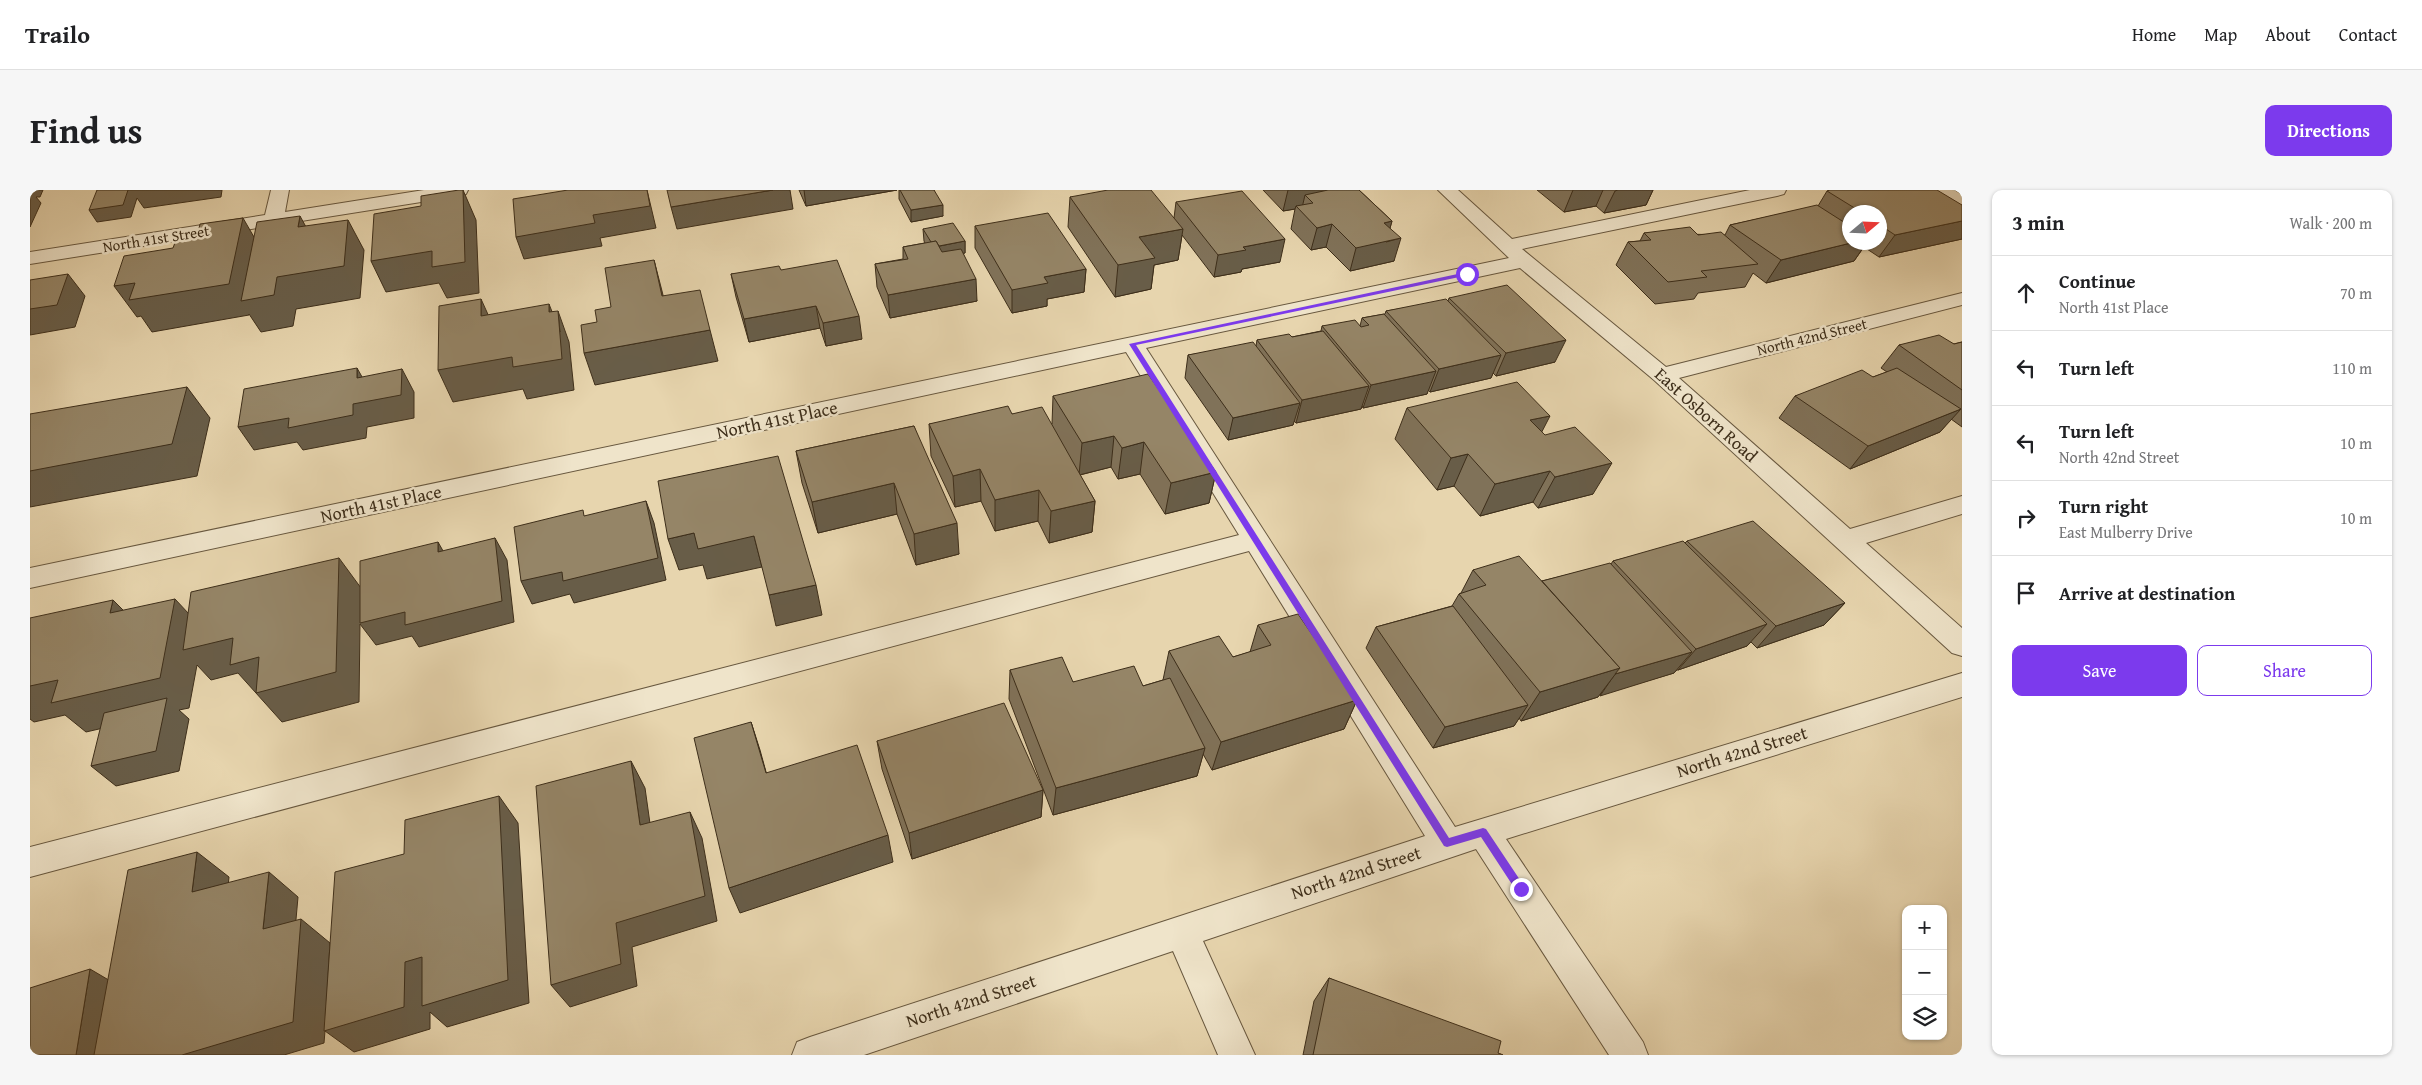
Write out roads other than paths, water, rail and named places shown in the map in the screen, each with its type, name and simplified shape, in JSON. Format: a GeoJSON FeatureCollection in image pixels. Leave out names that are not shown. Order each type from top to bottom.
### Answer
{"type":"FeatureCollection","features":[{"type":"Feature","properties":{"kind":"street"},"geometry":{"type":"LineString","coordinates":[[274,220],[280,190]]}},
{"type":"Feature","properties":{"kind":"street","name":"North 41st Street"},"geometry":{"type":"LineString","coordinates":[[30,258],[460,190]]}},
{"type":"Feature","properties":{"kind":"street","name":"East Osborn Road"},"geometry":{"type":"LineString","coordinates":[[1447,190],[1516,254],[1662,375],[1962,645]]}},
{"type":"Feature","properties":{"kind":"street"},"geometry":{"type":"LineString","coordinates":[[1711,190],[1728,200]]}},
{"type":"Feature","properties":{"kind":"street","name":"North 41st Place"},"geometry":{"type":"LineString","coordinates":[[30,578],[1132,344],[1516,254],[1728,200],[1777,190]]}},
{"type":"Feature","properties":{"kind":"street"},"geometry":{"type":"LineString","coordinates":[[1941,190],[1962,203]]}},
{"type":"Feature","properties":{"kind":"street","name":"North 42nd Street"},"geometry":{"type":"LineString","coordinates":[[1662,375],[1962,299]]}},
{"type":"Feature","properties":{"kind":"street"},"geometry":{"type":"LineString","coordinates":[[1132,344],[1447,843]]}},
{"type":"Feature","properties":{"kind":"street"},"geometry":{"type":"LineString","coordinates":[[1846,540],[1962,505]]}},
{"type":"Feature","properties":{"kind":"street"},"geometry":{"type":"LineString","coordinates":[[30,862],[1254,540]]}},
{"type":"Feature","properties":{"kind":"street","name":"North 42nd Street"},"geometry":{"type":"LineString","coordinates":[[810,1055],[847,1049],[1181,931],[1447,843],[1962,685]]}},
{"type":"Feature","properties":{"kind":"street"},"geometry":{"type":"LineString","coordinates":[[1483,832],[1630,1055]]}},
{"type":"Feature","properties":{"kind":"street"},"geometry":{"type":"LineString","coordinates":[[1181,931],[1237,1055]]}}]}
